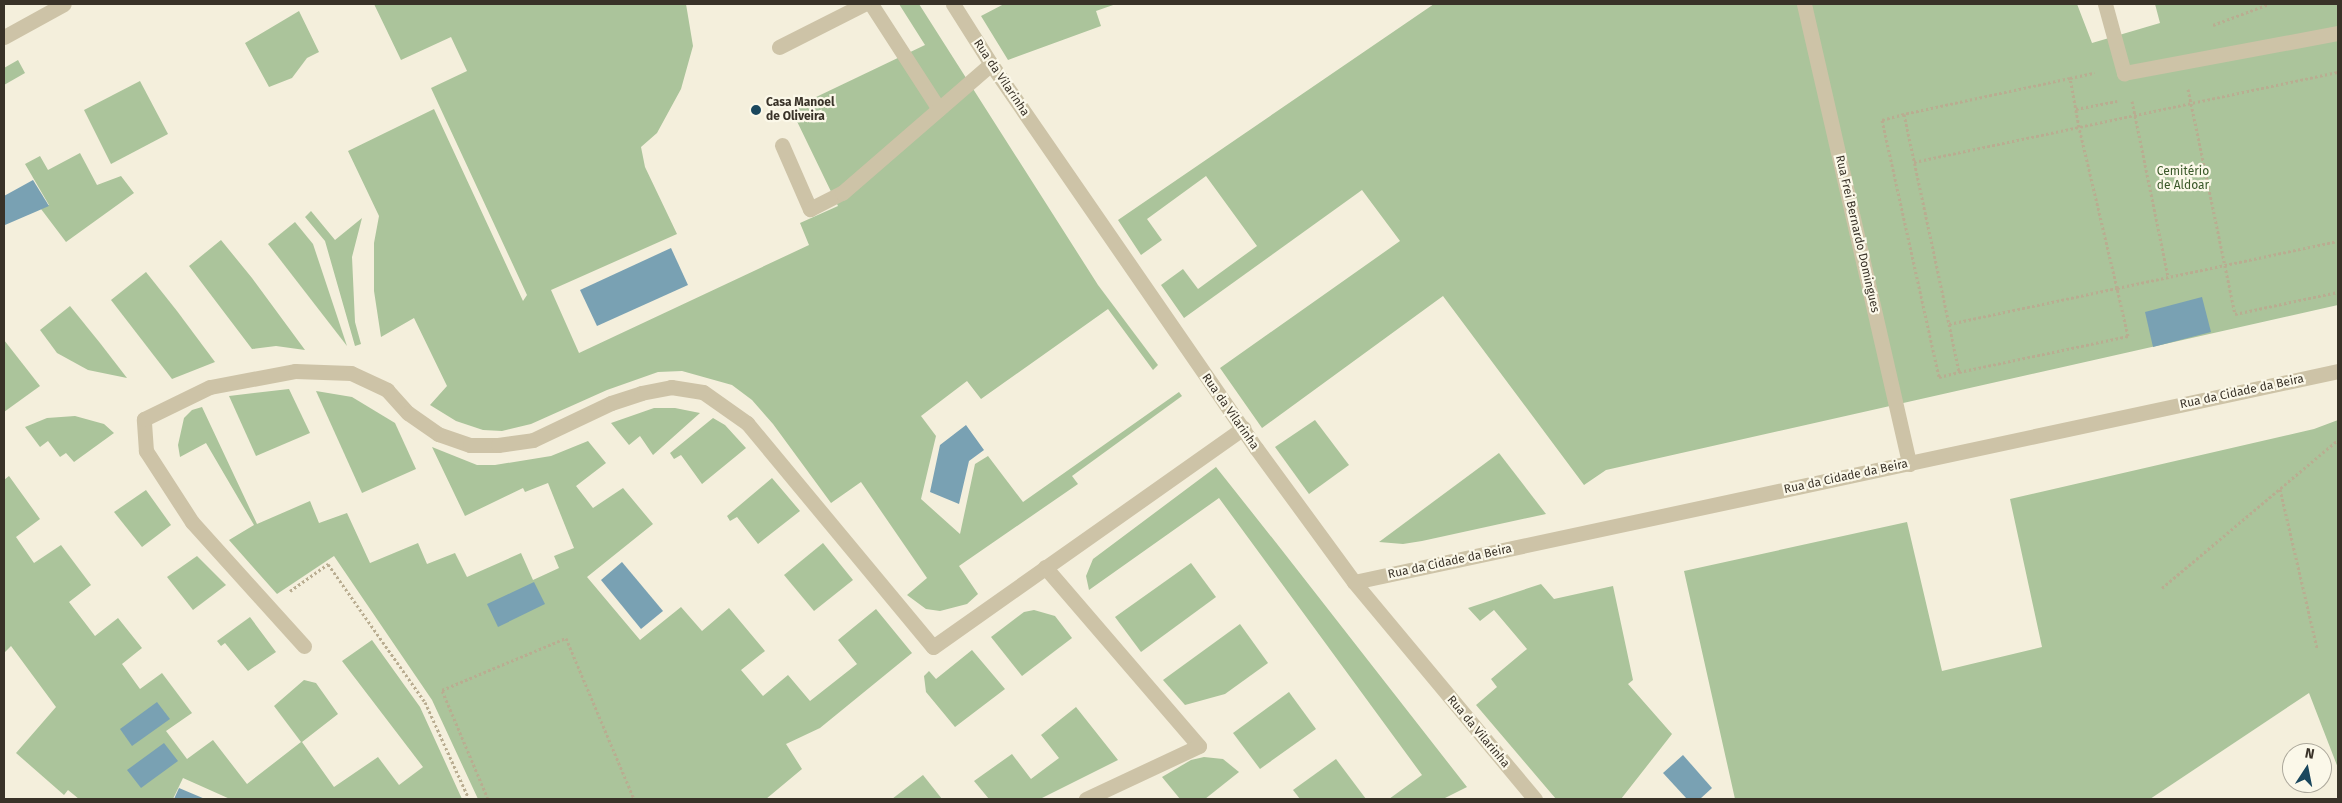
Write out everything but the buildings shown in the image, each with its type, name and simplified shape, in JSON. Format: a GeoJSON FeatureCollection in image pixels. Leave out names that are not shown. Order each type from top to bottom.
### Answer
{"type":"FeatureCollection","features":[{"type":"Feature","properties":{"kind":"street"},"geometry":{"type":"LineString","coordinates":[[4,37],[64,4]]}},
{"type":"Feature","properties":{"kind":"street"},"geometry":{"type":"LineString","coordinates":[[779,47],[864,4]]}},
{"type":"Feature","properties":{"kind":"street"},"geometry":{"type":"LineString","coordinates":[[872,4],[938,109]]}},
{"type":"Feature","properties":{"kind":"street","name":"Rua da Vilarinha"},"geometry":{"type":"LineString","coordinates":[[953,4],[991,64],[1243,428],[1354,582],[1535,799]]}},
{"type":"Feature","properties":{"kind":"street","name":"Rua Frei Bernardo Domingues"},"geometry":{"type":"LineString","coordinates":[[1804,4],[1909,464]]}},
{"type":"Feature","properties":{"kind":"street"},"geometry":{"type":"LineString","coordinates":[[2105,4],[2124,73],[2338,33]]}},
{"type":"Feature","properties":{"kind":"street"},"geometry":{"type":"LineString","coordinates":[[782,145],[810,209],[842,193],[991,64]]}},
{"type":"Feature","properties":{"kind":"street"},"geometry":{"type":"LineString","coordinates":[[304,646],[192,522],[146,451],[144,419],[210,387],[295,371],[351,373],[388,390],[408,412],[438,434],[470,445],[533,440],[611,402],[640,393],[671,387],[703,392],[747,424],[932,647],[1243,428]]}},
{"type":"Feature","properties":{"kind":"street","name":"Rua da Cidade da Beira"},"geometry":{"type":"LineString","coordinates":[[1354,582],[2338,372]]}},
{"type":"Feature","properties":{"kind":"street"},"geometry":{"type":"LineString","coordinates":[[1046,567],[1199,746],[1086,799]]}},
{"type":"Feature","properties":{"kind":"path"},"geometry":{"type":"LineString","coordinates":[[1914,162],[2338,72]]}},
{"type":"Feature","properties":{"kind":"path"},"geometry":{"type":"LineString","coordinates":[[2070,78],[2128,336],[1939,377],[1882,120],[1904,114],[2070,78]]}},
{"type":"Feature","properties":{"kind":"path"},"geometry":{"type":"LineString","coordinates":[[2188,86],[2235,314],[2338,292]]}},
{"type":"Feature","properties":{"kind":"path"},"geometry":{"type":"LineString","coordinates":[[2132,98],[2168,277]]}},
{"type":"Feature","properties":{"kind":"path"},"geometry":{"type":"LineString","coordinates":[[1904,114],[1959,372]]}},
{"type":"Feature","properties":{"kind":"path"},"geometry":{"type":"LineString","coordinates":[[1949,324],[2338,241]]}},
{"type":"Feature","properties":{"kind":"path"},"geometry":{"type":"LineString","coordinates":[[2162,588],[2338,440]]}},
{"type":"Feature","properties":{"kind":"path"},"geometry":{"type":"LineString","coordinates":[[2280,489],[2317,648]]}},
{"type":"Feature","properties":{"kind":"path"},"geometry":{"type":"LineString","coordinates":[[267,606],[328,564],[425,702],[469,799]]}},
{"type":"Feature","properties":{"kind":"path"},"geometry":{"type":"LineString","coordinates":[[488,799],[442,690],[566,638],[634,799]]}},
{"type":"Feature","properties":{"kind":"green space"},"geometry":{"type":"Polygon","coordinates":[[[374,4],[686,4],[693,46],[681,89],[657,133],[641,147],[645,167],[677,234],[551,290],[579,353],[809,245],[800,223],[838,206],[791,109],[925,45],[899,4],[919,4],[1098,285],[1158,365],[1153,370],[1108,309],[981,399],[967,381],[921,416],[936,436],[921,499],[960,534],[975,464],[988,456],[1023,502],[1179,392],[1182,396],[1072,476],[1078,484],[959,566],[978,594],[967,604],[940,611],[926,609],[907,595],[927,578],[861,482],[831,503],[773,424],[752,400],[732,385],[682,371],[658,372],[607,390],[531,424],[502,431],[483,430],[456,421],[430,405],[447,386],[414,318],[381,337],[374,291],[374,243],[379,216],[348,151],[434,109],[523,301],[527,295],[431,88],[467,71],[451,37],[401,60],[374,4]]]}},
{"type":"Feature","properties":{"kind":"green space"},"geometry":{"type":"Polygon","coordinates":[[[1004,4],[1116,4],[1096,11],[1101,26],[1008,60],[981,16],[1004,4]]]}},
{"type":"Feature","properties":{"kind":"green space","name":"Cemitério de Aldoar"},"geometry":{"type":"Polygon","coordinates":[[[1434,4],[2077,4],[2092,43],[2160,23],[2155,4],[2338,4],[2338,305],[1606,470],[1584,485],[1443,296],[1262,428],[1220,368],[1400,241],[1362,190],[1184,318],[1161,285],[1183,269],[1198,289],[1257,246],[1206,176],[1147,219],[1162,240],[1141,255],[1118,220],[1434,4]]]}},
{"type":"Feature","properties":{"kind":"green space"},"geometry":{"type":"Polygon","coordinates":[[[299,11],[319,52],[307,58],[292,78],[269,87],[245,43],[299,11]]]}},
{"type":"Feature","properties":{"kind":"green space"},"geometry":{"type":"Polygon","coordinates":[[[18,60],[25,73],[4,85],[4,68],[18,60]]]}},
{"type":"Feature","properties":{"kind":"green space"},"geometry":{"type":"Polygon","coordinates":[[[140,81],[168,134],[111,164],[84,110],[140,81]]]}},
{"type":"Feature","properties":{"kind":"green space"},"geometry":{"type":"Polygon","coordinates":[[[80,153],[97,185],[121,176],[134,193],[66,242],[41,209],[49,205],[25,164],[40,156],[48,170],[80,153]]]}},
{"type":"Feature","properties":{"kind":"green space"},"geometry":{"type":"Polygon","coordinates":[[[311,211],[335,240],[362,218],[352,257],[355,322],[361,344],[355,346],[325,241],[305,217],[311,211]]]}},
{"type":"Feature","properties":{"kind":"green space"},"geometry":{"type":"Polygon","coordinates":[[[295,222],[313,244],[347,346],[268,244],[295,222]]]}},
{"type":"Feature","properties":{"kind":"green space"},"geometry":{"type":"Polygon","coordinates":[[[221,240],[252,278],[305,350],[276,346],[252,349],[189,266],[221,240]]]}},
{"type":"Feature","properties":{"kind":"green space"},"geometry":{"type":"Polygon","coordinates":[[[146,272],[215,362],[172,379],[111,300],[146,272]]]}},
{"type":"Feature","properties":{"kind":"green space"},"geometry":{"type":"Polygon","coordinates":[[[70,306],[127,378],[88,370],[57,353],[40,330],[70,306]]]}},
{"type":"Feature","properties":{"kind":"green space"},"geometry":{"type":"Polygon","coordinates":[[[4,340],[40,386],[4,412],[4,340]]]}},
{"type":"Feature","properties":{"kind":"green space"},"geometry":{"type":"Polygon","coordinates":[[[289,389],[310,433],[256,456],[229,396],[289,389]]]}},
{"type":"Feature","properties":{"kind":"green space"},"geometry":{"type":"Polygon","coordinates":[[[316,391],[352,397],[395,423],[416,469],[362,493],[316,391]]]}},
{"type":"Feature","properties":{"kind":"green space"},"geometry":{"type":"Polygon","coordinates":[[[202,407],[257,524],[310,501],[319,523],[347,513],[370,563],[418,543],[427,564],[455,553],[467,577],[521,553],[533,580],[559,568],[554,556],[574,548],[548,483],[525,492],[523,488],[465,516],[432,447],[477,465],[495,465],[551,456],[588,441],[606,463],[576,486],[593,508],[623,488],[653,524],[587,577],[640,640],[681,607],[702,631],[729,608],[765,651],[741,670],[763,696],[788,675],[810,701],[857,664],[838,640],[876,609],[912,653],[820,728],[786,744],[802,769],[766,799],[478,799],[432,700],[334,556],[277,594],[229,540],[254,525],[206,443],[180,457],[178,445],[184,418],[192,410],[202,407]]]}},
{"type":"Feature","properties":{"kind":"green space"},"geometry":{"type":"Polygon","coordinates":[[[654,408],[675,408],[700,413],[653,455],[640,436],[629,445],[611,423],[654,408]]]}},
{"type":"Feature","properties":{"kind":"green space"},"geometry":{"type":"Polygon","coordinates":[[[75,416],[104,424],[114,433],[74,462],[66,453],[60,457],[48,441],[40,447],[25,427],[47,418],[75,416]]]}},
{"type":"Feature","properties":{"kind":"green space"},"geometry":{"type":"Polygon","coordinates":[[[713,418],[725,425],[746,448],[702,484],[681,455],[674,459],[670,453],[713,418]]]}},
{"type":"Feature","properties":{"kind":"green space"},"geometry":{"type":"Polygon","coordinates":[[[1315,420],[1349,465],[1309,494],[1275,447],[1315,420]]]}},
{"type":"Feature","properties":{"kind":"green space"},"geometry":{"type":"Polygon","coordinates":[[[2338,420],[2338,768],[2332,752],[2332,743],[2328,743],[2309,693],[2150,799],[1735,799],[1684,571],[1907,522],[1942,671],[2042,647],[2010,499],[2314,429],[2338,420]]]}},
{"type":"Feature","properties":{"kind":"green space"},"geometry":{"type":"Polygon","coordinates":[[[1499,453],[1546,514],[1422,541],[1403,544],[1379,542],[1499,453]]]}},
{"type":"Feature","properties":{"kind":"green space"},"geometry":{"type":"Polygon","coordinates":[[[1216,467],[1467,787],[1443,799],[1389,799],[1422,775],[1219,498],[1089,590],[1086,576],[1093,559],[1216,467]]]}},
{"type":"Feature","properties":{"kind":"green space"},"geometry":{"type":"Polygon","coordinates":[[[9,476],[40,519],[16,537],[34,563],[61,545],[91,585],[69,602],[95,636],[118,618],[142,648],[122,664],[140,689],[162,673],[192,713],[166,731],[187,759],[213,740],[247,784],[301,742],[274,706],[304,680],[316,683],[338,714],[302,742],[334,787],[378,757],[399,785],[423,767],[342,661],[372,640],[420,707],[462,799],[230,799],[183,778],[173,799],[79,799],[68,790],[64,795],[16,753],[56,707],[11,646],[4,653],[4,480],[9,476]]]}},
{"type":"Feature","properties":{"kind":"green space"},"geometry":{"type":"Polygon","coordinates":[[[772,478],[800,511],[758,544],[737,517],[730,521],[727,516],[772,478]]]}},
{"type":"Feature","properties":{"kind":"green space"},"geometry":{"type":"Polygon","coordinates":[[[146,490],[171,525],[142,547],[114,512],[146,490]]]}},
{"type":"Feature","properties":{"kind":"green space"},"geometry":{"type":"Polygon","coordinates":[[[823,543],[853,580],[814,611],[784,575],[823,543]]]}},
{"type":"Feature","properties":{"kind":"green space"},"geometry":{"type":"Polygon","coordinates":[[[197,556],[226,585],[193,610],[167,577],[197,556]]]}},
{"type":"Feature","properties":{"kind":"green space"},"geometry":{"type":"Polygon","coordinates":[[[1191,563],[1216,597],[1141,652],[1115,617],[1191,563]]]}},
{"type":"Feature","properties":{"kind":"green space"},"geometry":{"type":"Polygon","coordinates":[[[1541,584],[1554,599],[1613,586],[1633,680],[1628,684],[1672,734],[1621,799],[1556,799],[1476,705],[1497,687],[1491,679],[1527,649],[1494,610],[1480,621],[1468,608],[1541,584]]]}},
{"type":"Feature","properties":{"kind":"green space"},"geometry":{"type":"Polygon","coordinates":[[[1034,610],[1055,616],[1072,638],[1022,676],[991,637],[1024,612],[1034,610]]]}},
{"type":"Feature","properties":{"kind":"green space"},"geometry":{"type":"Polygon","coordinates":[[[250,617],[276,652],[248,671],[225,643],[221,646],[217,641],[250,617]]]}},
{"type":"Feature","properties":{"kind":"green space"},"geometry":{"type":"Polygon","coordinates":[[[1240,624],[1268,663],[1225,694],[1185,705],[1163,680],[1240,624]]]}},
{"type":"Feature","properties":{"kind":"green space"},"geometry":{"type":"Polygon","coordinates":[[[972,650],[1005,689],[955,727],[926,692],[924,676],[929,671],[936,679],[972,650]]]}},
{"type":"Feature","properties":{"kind":"green space"},"geometry":{"type":"Polygon","coordinates":[[[1289,692],[1316,729],[1260,769],[1233,733],[1289,692]]]}},
{"type":"Feature","properties":{"kind":"green space"},"geometry":{"type":"Polygon","coordinates":[[[1076,707],[1118,760],[1040,799],[989,799],[974,781],[1012,754],[1031,779],[1059,758],[1041,735],[1076,707]]]}},
{"type":"Feature","properties":{"kind":"green space"},"geometry":{"type":"Polygon","coordinates":[[[1204,757],[1223,759],[1239,772],[1205,799],[1180,799],[1162,777],[1191,760],[1204,757]]]}},
{"type":"Feature","properties":{"kind":"green space"},"geometry":{"type":"Polygon","coordinates":[[[1336,759],[1366,799],[1300,799],[1293,790],[1336,759]]]}},
{"type":"Feature","properties":{"kind":"green space"},"geometry":{"type":"Polygon","coordinates":[[[923,775],[942,799],[892,799],[923,775]]]}},
{"type":"Feature","properties":{"kind":"water"},"geometry":{"type":"Polygon","coordinates":[[[33,180],[49,206],[5,225],[4,196],[33,180]]]}},
{"type":"Feature","properties":{"kind":"water"},"geometry":{"type":"Polygon","coordinates":[[[671,248],[688,285],[597,326],[580,290],[671,248]]]}},
{"type":"Feature","properties":{"kind":"water"},"geometry":{"type":"Polygon","coordinates":[[[2202,297],[2211,332],[2153,347],[2145,312],[2202,297]]]}},
{"type":"Feature","properties":{"kind":"water"},"geometry":{"type":"Polygon","coordinates":[[[966,425],[984,450],[969,461],[959,504],[930,492],[940,445],[966,425]]]}},
{"type":"Feature","properties":{"kind":"water"},"geometry":{"type":"Polygon","coordinates":[[[622,562],[663,611],[641,629],[601,580],[622,562]]]}},
{"type":"Feature","properties":{"kind":"water"},"geometry":{"type":"Polygon","coordinates":[[[534,582],[545,604],[498,627],[487,604],[534,582]]]}},
{"type":"Feature","properties":{"kind":"water"},"geometry":{"type":"Polygon","coordinates":[[[157,702],[170,719],[132,746],[120,729],[157,702]]]}},
{"type":"Feature","properties":{"kind":"water"},"geometry":{"type":"Polygon","coordinates":[[[164,743],[178,761],[141,788],[127,770],[164,743]]]}},
{"type":"Feature","properties":{"kind":"water"},"geometry":{"type":"Polygon","coordinates":[[[1683,755],[1712,788],[1700,799],[1687,799],[1663,773],[1683,755]]]}},
{"type":"Feature","properties":{"kind":"water"},"geometry":{"type":"Polygon","coordinates":[[[179,788],[205,799],[174,799],[179,788]]]}},
{"type":"Feature","properties":{"kind":"place","name":"Casa Manoel de Oliveira"},"geometry":{"type":"Point","coordinates":[756,110]}}]}
